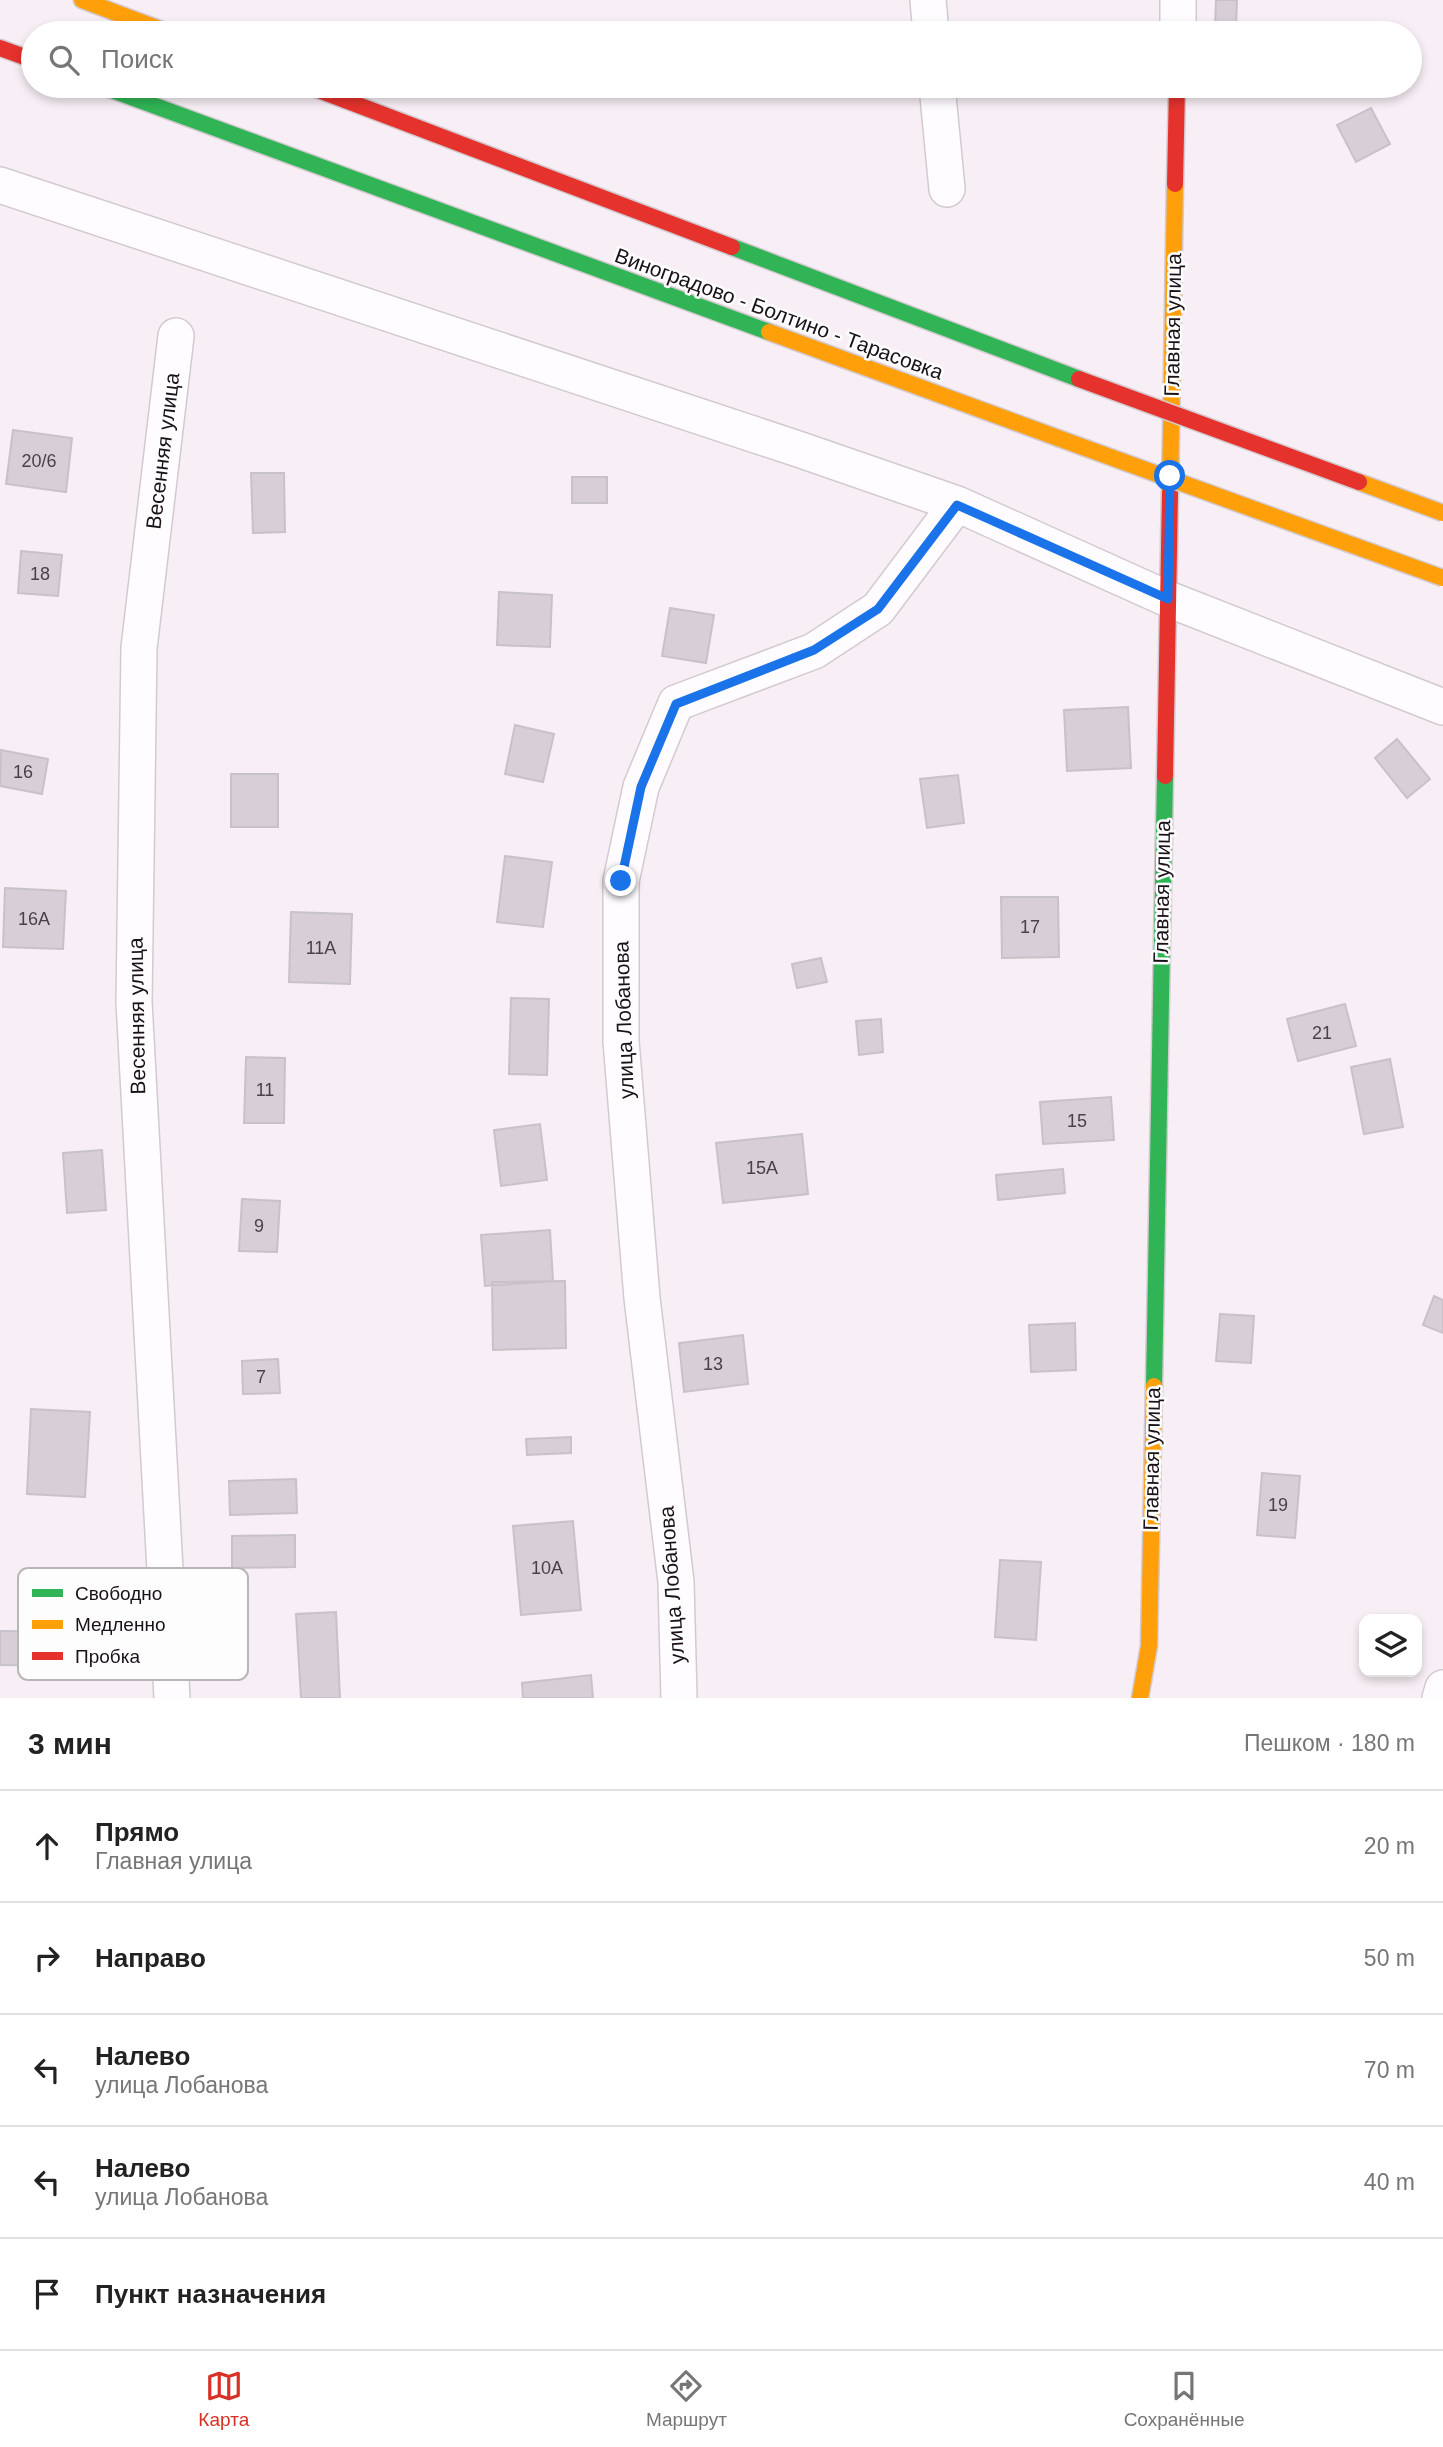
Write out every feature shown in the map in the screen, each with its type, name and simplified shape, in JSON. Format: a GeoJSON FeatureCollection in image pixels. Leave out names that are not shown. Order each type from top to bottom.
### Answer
{"type":"FeatureCollection","features":[{"type":"Feature","properties":{"kind":"main road"},"geometry":{"type":"LineString","coordinates":[[82,0],[138,21]]}},
{"type":"Feature","properties":{"kind":"main road"},"geometry":{"type":"LineString","coordinates":[[0,48],[21,56]]}},
{"type":"Feature","properties":{"kind":"main road","name":"Виноградово - Болтино - Тарасовка"},"geometry":{"type":"LineString","coordinates":[[134,98],[1443,578]]}},
{"type":"Feature","properties":{"kind":"main road","name":"Виноградово - Болтино - Тарасовка"},"geometry":{"type":"LineString","coordinates":[[340,98],[1079,379],[1443,513]]}},
{"type":"Feature","properties":{"kind":"main road","name":"Главная улица"},"geometry":{"type":"LineString","coordinates":[[1140,1698],[1149,1646],[1177,98]]}},
{"type":"Feature","properties":{"kind":"street"},"geometry":{"type":"LineString","coordinates":[[928,0],[930,21]]}},
{"type":"Feature","properties":{"kind":"street"},"geometry":{"type":"LineString","coordinates":[[1178,0],[1178,21]]}},
{"type":"Feature","properties":{"kind":"street"},"geometry":{"type":"LineString","coordinates":[[938,98],[947,189]]}},
{"type":"Feature","properties":{"kind":"street"},"geometry":{"type":"LineString","coordinates":[[0,185],[761,437],[957,505],[1168,599],[1443,707]]}},
{"type":"Feature","properties":{"kind":"street","name":"Весенняя улица"},"geometry":{"type":"LineString","coordinates":[[165,1568],[134,1002],[139,648],[176,336]]}},
{"type":"Feature","properties":{"kind":"street","name":"улица Лобанова"},"geometry":{"type":"LineString","coordinates":[[679,1698],[676,1582],[642,1297],[621,1041],[621,881],[641,787],[676,704],[814,650],[878,609],[957,505]]}},
{"type":"Feature","properties":{"kind":"street","name":"Весенняя улица"},"geometry":{"type":"LineString","coordinates":[[171,1680],[172,1698]]}},
{"type":"Feature","properties":{"kind":"street"},"geometry":{"type":"LineString","coordinates":[[1440,1698],[1443,1688]]}},
{"type":"Feature","properties":{"kind":"building"},"geometry":{"type":"Polygon","coordinates":[[[1216,0],[1237,0],[1236,21],[1215,21],[1216,0]]]}},
{"type":"Feature","properties":{"kind":"building"},"geometry":{"type":"Polygon","coordinates":[[[1371,108],[1390,144],[1356,162],[1337,125],[1371,108]]]}},
{"type":"Feature","properties":{"kind":"building"},"geometry":{"type":"Polygon","coordinates":[[[13,430],[72,438],[66,492],[6,484],[13,430]]]}},
{"type":"Feature","properties":{"kind":"building"},"geometry":{"type":"Polygon","coordinates":[[[251,473],[284,473],[285,532],[253,533],[251,473]]]}},
{"type":"Feature","properties":{"kind":"building"},"geometry":{"type":"Polygon","coordinates":[[[572,477],[607,477],[607,503],[572,503],[572,477]]]}},
{"type":"Feature","properties":{"kind":"building"},"geometry":{"type":"Polygon","coordinates":[[[21,551],[62,555],[58,596],[18,593],[21,551]]]}},
{"type":"Feature","properties":{"kind":"building"},"geometry":{"type":"Polygon","coordinates":[[[499,592],[552,595],[550,647],[497,645],[499,592]]]}},
{"type":"Feature","properties":{"kind":"building"},"geometry":{"type":"Polygon","coordinates":[[[670,608],[714,615],[706,663],[662,656],[670,608]]]}},
{"type":"Feature","properties":{"kind":"building"},"geometry":{"type":"Polygon","coordinates":[[[1128,707],[1131,768],[1067,771],[1064,710],[1128,707]]]}},
{"type":"Feature","properties":{"kind":"building"},"geometry":{"type":"Polygon","coordinates":[[[515,725],[554,734],[543,782],[505,774],[515,725]]]}},
{"type":"Feature","properties":{"kind":"building"},"geometry":{"type":"Polygon","coordinates":[[[1397,739],[1430,779],[1407,798],[1375,758],[1397,739]]]}},
{"type":"Feature","properties":{"kind":"building"},"geometry":{"type":"Polygon","coordinates":[[[1,750],[48,759],[42,794],[0,786],[1,750]]]}},
{"type":"Feature","properties":{"kind":"building"},"geometry":{"type":"Polygon","coordinates":[[[231,774],[278,774],[278,827],[231,827],[231,774]]]}},
{"type":"Feature","properties":{"kind":"building"},"geometry":{"type":"Polygon","coordinates":[[[958,775],[964,823],[927,828],[920,779],[958,775]]]}},
{"type":"Feature","properties":{"kind":"building"},"geometry":{"type":"Polygon","coordinates":[[[505,856],[552,862],[543,927],[497,922],[505,856]]]}},
{"type":"Feature","properties":{"kind":"building"},"geometry":{"type":"Polygon","coordinates":[[[5,888],[66,891],[63,949],[3,947],[5,888]]]}},
{"type":"Feature","properties":{"kind":"building"},"geometry":{"type":"Polygon","coordinates":[[[1001,897],[1058,897],[1059,957],[1002,958],[1001,897]]]}},
{"type":"Feature","properties":{"kind":"building"},"geometry":{"type":"Polygon","coordinates":[[[291,912],[352,914],[350,984],[289,982],[291,912]]]}},
{"type":"Feature","properties":{"kind":"building"},"geometry":{"type":"Polygon","coordinates":[[[821,958],[827,982],[797,988],[792,964],[821,958]]]}},
{"type":"Feature","properties":{"kind":"building"},"geometry":{"type":"Polygon","coordinates":[[[511,998],[549,999],[547,1075],[509,1074],[511,998]]]}},
{"type":"Feature","properties":{"kind":"building"},"geometry":{"type":"Polygon","coordinates":[[[1345,1004],[1356,1046],[1298,1061],[1287,1019],[1345,1004]]]}},
{"type":"Feature","properties":{"kind":"building"},"geometry":{"type":"Polygon","coordinates":[[[881,1019],[883,1052],[859,1055],[856,1021],[881,1019]]]}},
{"type":"Feature","properties":{"kind":"building"},"geometry":{"type":"Polygon","coordinates":[[[246,1057],[285,1058],[284,1123],[244,1123],[246,1057]]]}},
{"type":"Feature","properties":{"kind":"building"},"geometry":{"type":"Polygon","coordinates":[[[1390,1059],[1403,1127],[1364,1134],[1351,1067],[1390,1059]]]}},
{"type":"Feature","properties":{"kind":"building"},"geometry":{"type":"Polygon","coordinates":[[[1111,1097],[1114,1140],[1043,1144],[1040,1102],[1111,1097]]]}},
{"type":"Feature","properties":{"kind":"building"},"geometry":{"type":"Polygon","coordinates":[[[540,1124],[547,1180],[501,1186],[494,1130],[540,1124]]]}},
{"type":"Feature","properties":{"kind":"building"},"geometry":{"type":"Polygon","coordinates":[[[802,1134],[808,1194],[723,1203],[716,1143],[802,1134]]]}},
{"type":"Feature","properties":{"kind":"building"},"geometry":{"type":"Polygon","coordinates":[[[102,1150],[106,1210],[67,1213],[63,1153],[102,1150]]]}},
{"type":"Feature","properties":{"kind":"building"},"geometry":{"type":"Polygon","coordinates":[[[1063,1169],[1065,1193],[998,1200],[996,1175],[1063,1169]]]}},
{"type":"Feature","properties":{"kind":"building"},"geometry":{"type":"Polygon","coordinates":[[[242,1199],[280,1201],[277,1252],[239,1251],[242,1199]]]}},
{"type":"Feature","properties":{"kind":"building"},"geometry":{"type":"Polygon","coordinates":[[[550,1230],[553,1281],[485,1286],[481,1235],[550,1230]]]}},
{"type":"Feature","properties":{"kind":"building"},"geometry":{"type":"Polygon","coordinates":[[[565,1281],[566,1348],[493,1350],[492,1282],[565,1281]]]}},
{"type":"Feature","properties":{"kind":"building"},"geometry":{"type":"Polygon","coordinates":[[[1434,1296],[1443,1300],[1443,1333],[1423,1325],[1434,1296]]]}},
{"type":"Feature","properties":{"kind":"building"},"geometry":{"type":"Polygon","coordinates":[[[1220,1314],[1254,1316],[1251,1363],[1216,1361],[1220,1314]]]}},
{"type":"Feature","properties":{"kind":"building"},"geometry":{"type":"Polygon","coordinates":[[[1075,1323],[1076,1370],[1031,1372],[1029,1325],[1075,1323]]]}},
{"type":"Feature","properties":{"kind":"building"},"geometry":{"type":"Polygon","coordinates":[[[743,1335],[748,1384],[684,1392],[679,1343],[743,1335]]]}},
{"type":"Feature","properties":{"kind":"building"},"geometry":{"type":"Polygon","coordinates":[[[278,1359],[280,1393],[243,1394],[242,1361],[278,1359]]]}},
{"type":"Feature","properties":{"kind":"building"},"geometry":{"type":"Polygon","coordinates":[[[31,1409],[90,1412],[85,1497],[27,1494],[31,1409]]]}},
{"type":"Feature","properties":{"kind":"building"},"geometry":{"type":"Polygon","coordinates":[[[571,1437],[571,1453],[527,1455],[526,1439],[571,1437]]]}},
{"type":"Feature","properties":{"kind":"building"},"geometry":{"type":"Polygon","coordinates":[[[1262,1473],[1300,1476],[1295,1538],[1257,1535],[1262,1473]]]}},
{"type":"Feature","properties":{"kind":"building"},"geometry":{"type":"Polygon","coordinates":[[[296,1479],[297,1513],[230,1515],[229,1481],[296,1479]]]}},
{"type":"Feature","properties":{"kind":"building"},"geometry":{"type":"Polygon","coordinates":[[[573,1521],[581,1610],[521,1615],[513,1526],[573,1521]]]}},
{"type":"Feature","properties":{"kind":"building"},"geometry":{"type":"Polygon","coordinates":[[[295,1535],[295,1567],[232,1568],[232,1536],[295,1535]]]}},
{"type":"Feature","properties":{"kind":"building"},"geometry":{"type":"Polygon","coordinates":[[[1000,1560],[1041,1562],[1036,1640],[995,1637],[1000,1560]]]}},
{"type":"Feature","properties":{"kind":"building"},"geometry":{"type":"Polygon","coordinates":[[[336,1612],[340,1698],[301,1698],[296,1614],[336,1612]]]}},
{"type":"Feature","properties":{"kind":"building"},"geometry":{"type":"Polygon","coordinates":[[[0,1631],[18,1631],[18,1665],[0,1665],[0,1631]]]}},
{"type":"Feature","properties":{"kind":"building"},"geometry":{"type":"Polygon","coordinates":[[[591,1675],[593,1698],[523,1698],[522,1683],[591,1675]]]}},
{"type":"Feature","properties":{"kind":"traffic: fast"},"geometry":{"type":"LineString","coordinates":[[134,98],[769,332]]}},
{"type":"Feature","properties":{"kind":"traffic: fast"},"geometry":{"type":"LineString","coordinates":[[732,247],[1079,379]]}},
{"type":"Feature","properties":{"kind":"traffic: fast"},"geometry":{"type":"LineString","coordinates":[[1154,1386],[1165,776]]}},
{"type":"Feature","properties":{"kind":"traffic: slow"},"geometry":{"type":"LineString","coordinates":[[82,0],[138,21]]}},
{"type":"Feature","properties":{"kind":"traffic: slow"},"geometry":{"type":"LineString","coordinates":[[1170,493],[1175,184]]}},
{"type":"Feature","properties":{"kind":"traffic: slow"},"geometry":{"type":"LineString","coordinates":[[769,332],[1058,438]]}},
{"type":"Feature","properties":{"kind":"traffic: slow"},"geometry":{"type":"LineString","coordinates":[[1058,438],[1443,578]]}},
{"type":"Feature","properties":{"kind":"traffic: slow"},"geometry":{"type":"LineString","coordinates":[[1359,482],[1443,513]]}},
{"type":"Feature","properties":{"kind":"traffic: slow"},"geometry":{"type":"LineString","coordinates":[[1140,1698],[1149,1646],[1154,1386]]}},
{"type":"Feature","properties":{"kind":"traffic: jam"},"geometry":{"type":"LineString","coordinates":[[0,48],[21,56]]}},
{"type":"Feature","properties":{"kind":"traffic: jam"},"geometry":{"type":"LineString","coordinates":[[340,98],[732,247]]}},
{"type":"Feature","properties":{"kind":"traffic: jam"},"geometry":{"type":"LineString","coordinates":[[1175,184],[1177,98]]}},
{"type":"Feature","properties":{"kind":"traffic: jam"},"geometry":{"type":"LineString","coordinates":[[1079,379],[1359,482]]}},
{"type":"Feature","properties":{"kind":"traffic: jam"},"geometry":{"type":"LineString","coordinates":[[1165,776],[1170,493]]}},
{"type":"Feature","properties":{"kind":"route"},"geometry":{"type":"LineString","coordinates":[[621,881],[641,787],[676,704],[814,650],[878,609],[957,505],[1168,599],[1170,476]]}}]}
